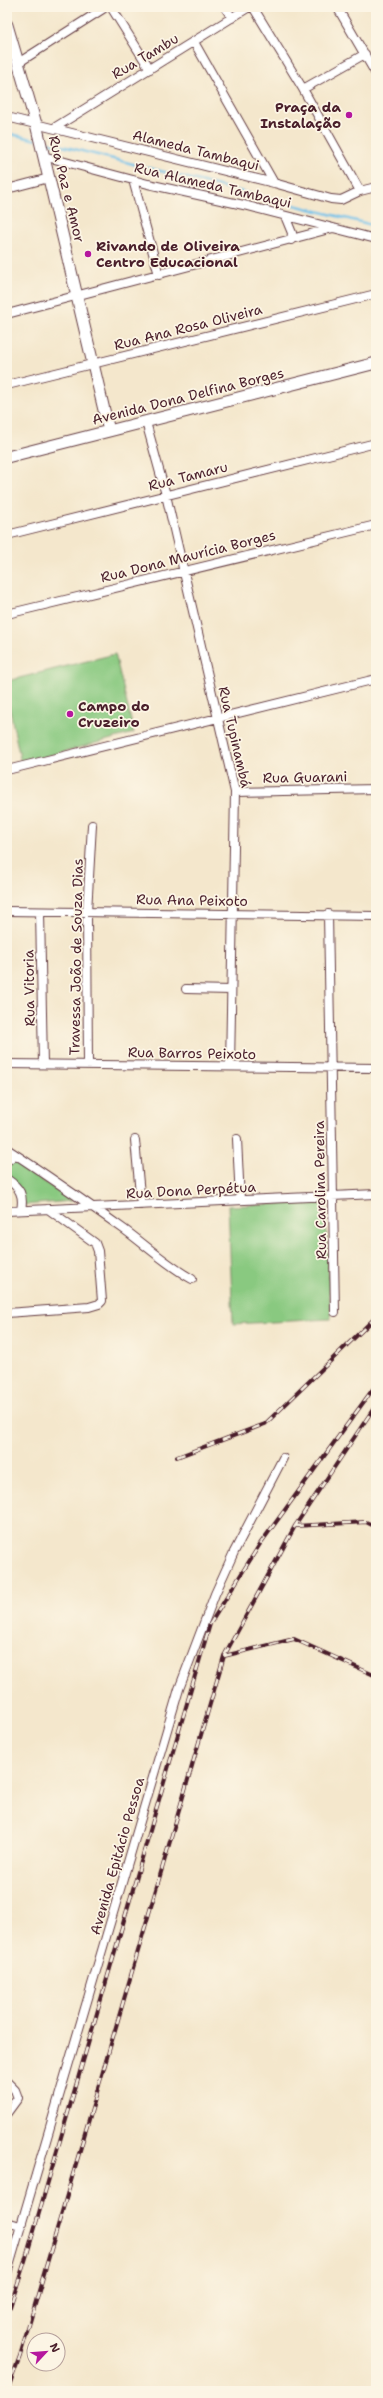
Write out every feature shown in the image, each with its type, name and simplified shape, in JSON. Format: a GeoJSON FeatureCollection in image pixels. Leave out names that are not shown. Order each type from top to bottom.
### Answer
{"type":"FeatureCollection","features":[{"type":"Feature","properties":{"kind":"street"},"geometry":{"type":"LineString","coordinates":[[18,63],[106,7]]}},
{"type":"Feature","properties":{"kind":"street"},"geometry":{"type":"LineString","coordinates":[[111,7],[150,69]]}},
{"type":"Feature","properties":{"kind":"street"},"geometry":{"type":"LineString","coordinates":[[225,7],[232,18]]}},
{"type":"Feature","properties":{"kind":"street","name":"Rua Tambu"},"geometry":{"type":"LineString","coordinates":[[54,128],[249,7]]}},
{"type":"Feature","properties":{"kind":"street"},"geometry":{"type":"LineString","coordinates":[[253,7],[303,89],[360,191]]}},
{"type":"Feature","properties":{"kind":"street"},"geometry":{"type":"LineString","coordinates":[[337,7],[376,74]]}},
{"type":"Feature","properties":{"kind":"street","name":"Rua Paz e Amor"},"geometry":{"type":"LineString","coordinates":[[7,25],[37,128],[109,431]]}},
{"type":"Feature","properties":{"kind":"street"},"geometry":{"type":"LineString","coordinates":[[194,42],[274,183]]}},
{"type":"Feature","properties":{"kind":"street"},"geometry":{"type":"LineString","coordinates":[[303,89],[364,54]]}},
{"type":"Feature","properties":{"kind":"street","name":"Alameda Tambaqui"},"geometry":{"type":"LineString","coordinates":[[7,117],[37,128],[54,128],[274,183],[330,199],[341,200],[360,191],[376,188]]}},
{"type":"Feature","properties":{"kind":"street","name":"Rua Alameda Tambaqui"},"geometry":{"type":"LineString","coordinates":[[43,152],[133,180],[376,239]]}},
{"type":"Feature","properties":{"kind":"street"},"geometry":{"type":"LineString","coordinates":[[7,189],[49,178]]}},
{"type":"Feature","properties":{"kind":"street"},"geometry":{"type":"LineString","coordinates":[[133,180],[159,275]]}},
{"type":"Feature","properties":{"kind":"street"},"geometry":{"type":"LineString","coordinates":[[285,216],[292,233],[291,240]]}},
{"type":"Feature","properties":{"kind":"street"},"geometry":{"type":"LineString","coordinates":[[7,314],[78,297],[335,228]]}},
{"type":"Feature","properties":{"kind":"street","name":"Rua Ana Rosa Oliveira"},"geometry":{"type":"LineString","coordinates":[[7,385],[376,294]]}},
{"type":"Feature","properties":{"kind":"street","name":"Avenida Dona Delfina Borges"},"geometry":{"type":"LineString","coordinates":[[7,457],[376,363]]}},
{"type":"Feature","properties":{"kind":"street","name":"Rua Tupinambá"},"geometry":{"type":"LineString","coordinates":[[146,422],[166,495],[182,571],[235,792],[230,1066]]}},
{"type":"Feature","properties":{"kind":"street","name":"Rua Tamaru"},"geometry":{"type":"LineString","coordinates":[[7,535],[376,443]]}},
{"type":"Feature","properties":{"kind":"street","name":"Rua Dona Maurícia Borges"},"geometry":{"type":"LineString","coordinates":[[7,614],[376,525]]}},
{"type":"Feature","properties":{"kind":"street"},"geometry":{"type":"LineString","coordinates":[[7,770],[218,720],[376,679]]}},
{"type":"Feature","properties":{"kind":"street","name":"Rua Guarani"},"geometry":{"type":"LineString","coordinates":[[235,792],[376,789]]}},
{"type":"Feature","properties":{"kind":"street","name":"Travessa João de Souza Dias"},"geometry":{"type":"LineString","coordinates":[[88,1065],[87,912],[92,825]]}},
{"type":"Feature","properties":{"kind":"street","name":"Rua Ana Peixoto"},"geometry":{"type":"LineString","coordinates":[[7,911],[328,914],[376,916]]}},
{"type":"Feature","properties":{"kind":"street","name":"Rua Vitoria"},"geometry":{"type":"LineString","coordinates":[[40,912],[43,1064]]}},
{"type":"Feature","properties":{"kind":"street","name":"Rua Carolina Pereira"},"geometry":{"type":"LineString","coordinates":[[328,914],[335,1312]]}},
{"type":"Feature","properties":{"kind":"street"},"geometry":{"type":"LineString","coordinates":[[186,989],[231,990]]}},
{"type":"Feature","properties":{"kind":"street","name":"Rua Barros Peixoto"},"geometry":{"type":"LineString","coordinates":[[7,1064],[376,1068]]}},
{"type":"Feature","properties":{"kind":"street"},"geometry":{"type":"LineString","coordinates":[[237,1139],[240,1200]]}},
{"type":"Feature","properties":{"kind":"street"},"geometry":{"type":"LineString","coordinates":[[134,1140],[141,1205]]}},
{"type":"Feature","properties":{"kind":"street"},"geometry":{"type":"LineString","coordinates":[[7,1149],[133,1236],[160,1260],[192,1278]]}},
{"type":"Feature","properties":{"kind":"street"},"geometry":{"type":"LineString","coordinates":[[7,1161],[15,1155]]}},
{"type":"Feature","properties":{"kind":"street"},"geometry":{"type":"LineString","coordinates":[[7,1179],[21,1192],[23,1200],[21,1210]]}},
{"type":"Feature","properties":{"kind":"street","name":"Rua Dona Perpétua"},"geometry":{"type":"LineString","coordinates":[[7,1211],[376,1194]]}},
{"type":"Feature","properties":{"kind":"street"},"geometry":{"type":"LineString","coordinates":[[7,1313],[89,1307],[99,1304],[102,1301],[98,1251],[95,1243],[48,1209]]}},
{"type":"Feature","properties":{"kind":"street","name":"Avenida Epitácio Pessoa"},"geometry":{"type":"LineString","coordinates":[[7,2273],[179,1689],[218,1587],[283,1458]]}},
{"type":"Feature","properties":{"kind":"street"},"geometry":{"type":"LineString","coordinates":[[7,2082],[15,2090],[18,2098],[7,2112]]}},
{"type":"Feature","properties":{"kind":"street"},"geometry":{"type":"LineString","coordinates":[[7,2222],[20,2226]]}},
{"type":"Feature","properties":{"kind":"green space","name":"Campo do Cruzeiro"},"geometry":{"type":"Polygon","coordinates":[[[115,654],[134,733],[21,763],[7,696],[7,681],[115,654]]]}},
{"type":"Feature","properties":{"kind":"green space"},"geometry":{"type":"Polygon","coordinates":[[[12,1161],[72,1201],[24,1205],[7,1176],[7,1164],[12,1161]]]}},
{"type":"Feature","properties":{"kind":"green space"},"geometry":{"type":"Polygon","coordinates":[[[325,1202],[331,1319],[233,1324],[228,1206],[325,1202]]]}},
{"type":"Feature","properties":{"kind":"waterway"},"geometry":{"type":"LineString","coordinates":[[7,133],[36,140]]}},
{"type":"Feature","properties":{"kind":"waterway"},"geometry":{"type":"LineString","coordinates":[[43,141],[376,226]]}},
{"type":"Feature","properties":{"kind":"railway"},"geometry":{"type":"LineString","coordinates":[[177,1457],[265,1424],[376,1317]]}},
{"type":"Feature","properties":{"kind":"railway"},"geometry":{"type":"LineString","coordinates":[[7,2316],[25,2261],[210,1624],[260,1544],[376,1385]]}},
{"type":"Feature","properties":{"kind":"railway"},"geometry":{"type":"LineString","coordinates":[[7,2391],[20,2356],[224,1656],[295,1526],[376,1405]]}},
{"type":"Feature","properties":{"kind":"railway"},"geometry":{"type":"LineString","coordinates":[[295,1526],[366,1522],[376,1527]]}},
{"type":"Feature","properties":{"kind":"railway"},"geometry":{"type":"LineString","coordinates":[[224,1656],[294,1639],[376,1676]]}},
{"type":"Feature","properties":{"kind":"place","name":"Praça da Instalação"},"geometry":{"type":"Point","coordinates":[349,115]}},
{"type":"Feature","properties":{"kind":"place","name":"Rivando de Oliveira Centro Educacional"},"geometry":{"type":"Point","coordinates":[88,254]}},
{"type":"Feature","properties":{"kind":"place","name":"Campo do Cruzeiro"},"geometry":{"type":"Point","coordinates":[70,714]}}]}
